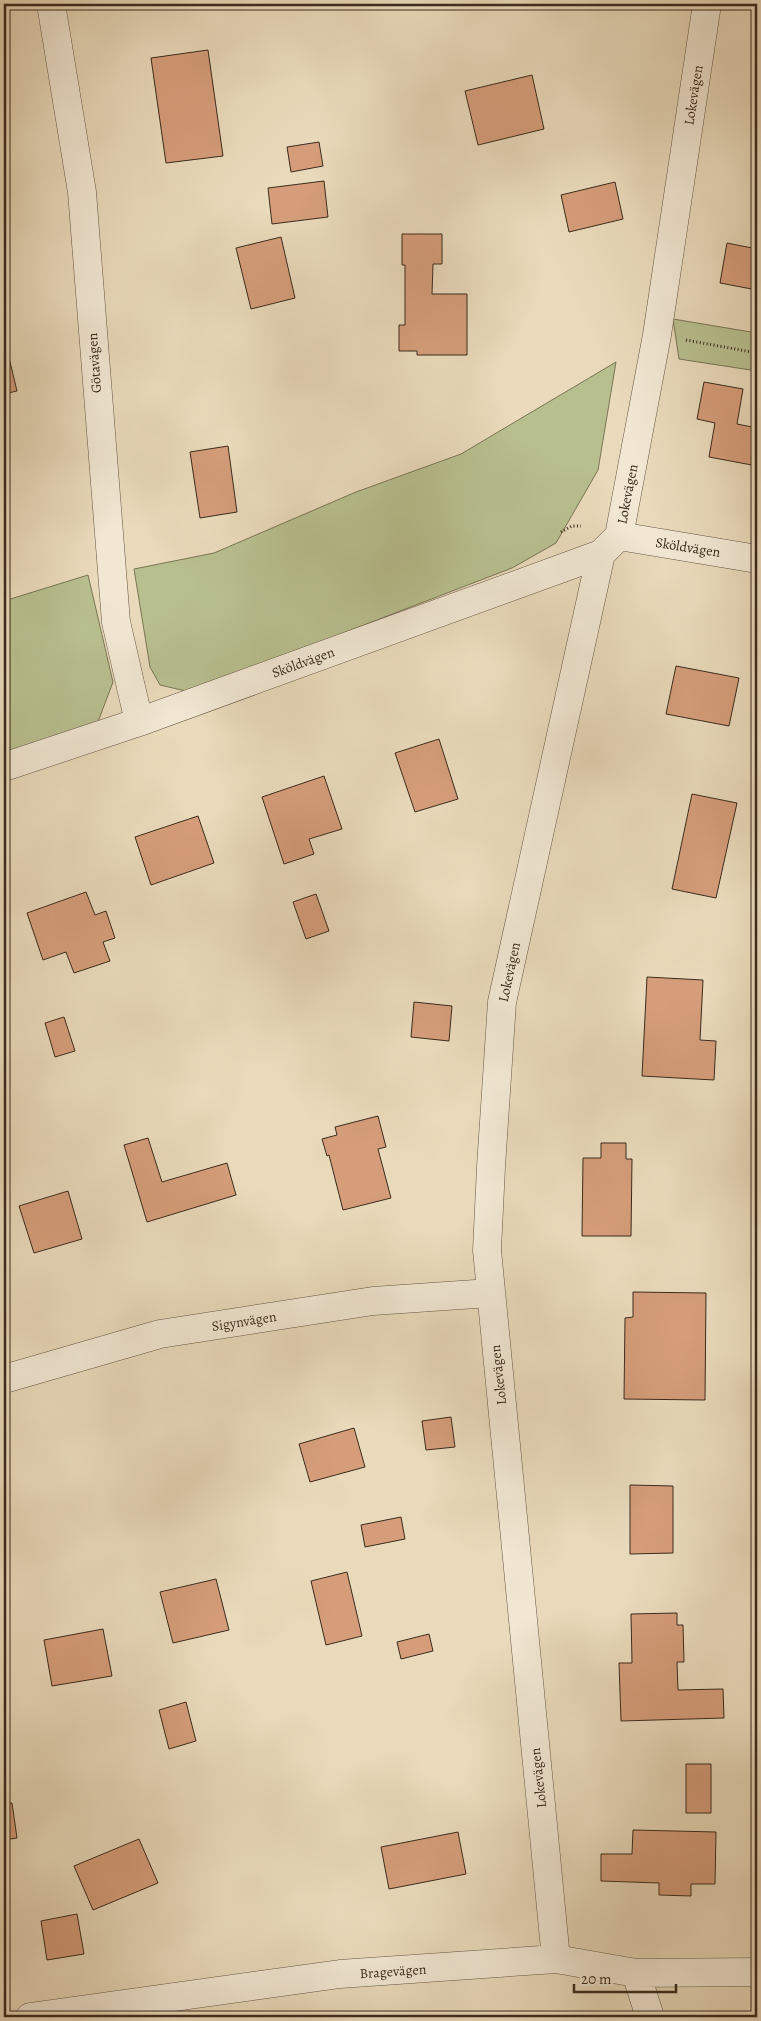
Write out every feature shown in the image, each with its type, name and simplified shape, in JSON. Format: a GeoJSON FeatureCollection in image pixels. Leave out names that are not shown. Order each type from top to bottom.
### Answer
{"type":"FeatureCollection","features":[{"type":"Feature","properties":{"kind":"street","name":"Götavägen"},"geometry":{"type":"LineString","coordinates":[[51,4],[82,192],[116,622],[139,722]]}},
{"type":"Feature","properties":{"kind":"street","name":"Lokevägen"},"geometry":{"type":"LineString","coordinates":[[556,1959],[490,1293],[487,1241],[502,1002],[610,545],[657,335],[707,4]]}},
{"type":"Feature","properties":{"kind":"street","name":"Sköldvägen"},"geometry":{"type":"LineString","coordinates":[[4,767],[139,722],[610,545],[757,558]]}},
{"type":"Feature","properties":{"kind":"street","name":"Sigynvägen"},"geometry":{"type":"LineString","coordinates":[[4,1379],[160,1334],[372,1301],[490,1293]]}},
{"type":"Feature","properties":{"kind":"street","name":"Bragevägen"},"geometry":{"type":"LineString","coordinates":[[30,2017],[340,1974],[556,1959],[636,1973],[757,1972]]}},
{"type":"Feature","properties":{"kind":"street"},"geometry":{"type":"LineString","coordinates":[[636,1973],[650,2017]]}},
{"type":"Feature","properties":{"kind":"path"},"geometry":{"type":"LineString","coordinates":[[657,335],[757,353]]}},
{"type":"Feature","properties":{"kind":"green space"},"geometry":{"type":"Polygon","coordinates":[[[673,319],[757,333],[757,371],[679,359],[673,319]]]}},
{"type":"Feature","properties":{"kind":"green space"},"geometry":{"type":"Polygon","coordinates":[[[616,362],[598,470],[556,543],[512,568],[190,692],[160,685],[150,667],[134,569],[214,553],[356,492],[461,454],[616,362]]]}},
{"type":"Feature","properties":{"kind":"green space"},"geometry":{"type":"Polygon","coordinates":[[[88,575],[113,682],[96,727],[4,752],[4,601],[88,575]]]}},
{"type":"Feature","properties":{"kind":"building"},"geometry":{"type":"Polygon","coordinates":[[[208,50],[223,156],[166,163],[151,58],[208,50]]]}},
{"type":"Feature","properties":{"kind":"building"},"geometry":{"type":"Polygon","coordinates":[[[532,75],[544,129],[478,145],[465,91],[532,75]]]}},
{"type":"Feature","properties":{"kind":"building"},"geometry":{"type":"Polygon","coordinates":[[[319,142],[323,166],[291,172],[287,147],[319,142]]]}},
{"type":"Feature","properties":{"kind":"building"},"geometry":{"type":"Polygon","coordinates":[[[324,181],[328,217],[272,224],[268,188],[324,181]]]}},
{"type":"Feature","properties":{"kind":"building"},"geometry":{"type":"Polygon","coordinates":[[[615,182],[623,219],[569,232],[561,195],[615,182]]]}},
{"type":"Feature","properties":{"kind":"building"},"geometry":{"type":"Polygon","coordinates":[[[402,234],[442,234],[442,264],[433,264],[432,294],[467,294],[467,355],[417,355],[417,351],[399,351],[399,325],[405,325],[405,265],[402,265],[402,234]]]}},
{"type":"Feature","properties":{"kind":"building"},"geometry":{"type":"Polygon","coordinates":[[[281,237],[295,298],[251,309],[236,248],[281,237]]]}},
{"type":"Feature","properties":{"kind":"building"},"geometry":{"type":"Polygon","coordinates":[[[727,243],[757,249],[757,290],[720,283],[727,243]]]}},
{"type":"Feature","properties":{"kind":"building"},"geometry":{"type":"Polygon","coordinates":[[[4,337],[17,391],[4,394],[4,337]]]}},
{"type":"Feature","properties":{"kind":"building"},"geometry":{"type":"Polygon","coordinates":[[[704,382],[743,389],[737,424],[757,428],[757,466],[709,457],[715,423],[697,419],[704,382]]]}},
{"type":"Feature","properties":{"kind":"building"},"geometry":{"type":"Polygon","coordinates":[[[228,446],[237,512],[200,518],[190,452],[228,446]]]}},
{"type":"Feature","properties":{"kind":"building"},"geometry":{"type":"Polygon","coordinates":[[[676,666],[739,678],[729,726],[666,714],[676,666]]]}},
{"type":"Feature","properties":{"kind":"building"},"geometry":{"type":"Polygon","coordinates":[[[439,739],[458,799],[415,812],[395,753],[439,739]]]}},
{"type":"Feature","properties":{"kind":"building"},"geometry":{"type":"Polygon","coordinates":[[[324,776],[342,829],[309,839],[314,854],[284,864],[262,797],[324,776]]]}},
{"type":"Feature","properties":{"kind":"building"},"geometry":{"type":"Polygon","coordinates":[[[692,794],[737,803],[716,898],[672,889],[692,794]]]}},
{"type":"Feature","properties":{"kind":"building"},"geometry":{"type":"Polygon","coordinates":[[[198,816],[214,863],[151,885],[135,837],[198,816]]]}},
{"type":"Feature","properties":{"kind":"building"},"geometry":{"type":"Polygon","coordinates":[[[86,892],[95,915],[106,911],[115,938],[103,942],[110,961],[74,973],[66,952],[43,960],[27,913],[86,892]]]}},
{"type":"Feature","properties":{"kind":"building"},"geometry":{"type":"Polygon","coordinates":[[[316,894],[329,931],[306,939],[293,902],[316,894]]]}},
{"type":"Feature","properties":{"kind":"building"},"geometry":{"type":"Polygon","coordinates":[[[647,977],[703,980],[700,1040],[716,1041],[714,1080],[642,1076],[647,977]]]}},
{"type":"Feature","properties":{"kind":"building"},"geometry":{"type":"Polygon","coordinates":[[[414,1002],[452,1006],[449,1041],[411,1037],[414,1002]]]}},
{"type":"Feature","properties":{"kind":"building"},"geometry":{"type":"Polygon","coordinates":[[[64,1017],[75,1051],[55,1057],[45,1023],[64,1017]]]}},
{"type":"Feature","properties":{"kind":"building"},"geometry":{"type":"Polygon","coordinates":[[[378,1116],[386,1147],[378,1149],[391,1198],[343,1210],[329,1155],[327,1156],[322,1139],[337,1135],[335,1127],[378,1116]]]}},
{"type":"Feature","properties":{"kind":"building"},"geometry":{"type":"Polygon","coordinates":[[[148,1138],[162,1182],[227,1163],[236,1195],[147,1222],[124,1145],[148,1138]]]}},
{"type":"Feature","properties":{"kind":"building"},"geometry":{"type":"Polygon","coordinates":[[[601,1143],[626,1143],[626,1159],[632,1159],[631,1236],[582,1236],[583,1158],[601,1158],[601,1143]]]}},
{"type":"Feature","properties":{"kind":"building"},"geometry":{"type":"Polygon","coordinates":[[[68,1191],[82,1239],[34,1253],[19,1206],[68,1191]]]}},
{"type":"Feature","properties":{"kind":"building"},"geometry":{"type":"Polygon","coordinates":[[[633,1292],[706,1293],[705,1400],[624,1399],[625,1318],[633,1317],[633,1292]]]}},
{"type":"Feature","properties":{"kind":"building"},"geometry":{"type":"Polygon","coordinates":[[[451,1417],[455,1447],[426,1450],[422,1421],[451,1417]]]}},
{"type":"Feature","properties":{"kind":"building"},"geometry":{"type":"Polygon","coordinates":[[[354,1428],[365,1467],[310,1482],[299,1444],[354,1428]]]}},
{"type":"Feature","properties":{"kind":"building"},"geometry":{"type":"Polygon","coordinates":[[[630,1485],[673,1486],[673,1553],[630,1554],[630,1485]]]}},
{"type":"Feature","properties":{"kind":"building"},"geometry":{"type":"Polygon","coordinates":[[[401,1517],[405,1539],[365,1547],[361,1525],[401,1517]]]}},
{"type":"Feature","properties":{"kind":"building"},"geometry":{"type":"Polygon","coordinates":[[[347,1572],[362,1636],[326,1645],[311,1581],[347,1572]]]}},
{"type":"Feature","properties":{"kind":"building"},"geometry":{"type":"Polygon","coordinates":[[[216,1579],[229,1630],[173,1643],[160,1592],[216,1579]]]}},
{"type":"Feature","properties":{"kind":"building"},"geometry":{"type":"Polygon","coordinates":[[[677,1613],[677,1625],[683,1625],[684,1662],[677,1662],[678,1690],[723,1689],[724,1718],[621,1721],[619,1663],[632,1663],[631,1614],[677,1613]]]}},
{"type":"Feature","properties":{"kind":"building"},"geometry":{"type":"Polygon","coordinates":[[[103,1629],[112,1676],[52,1686],[44,1640],[103,1629]]]}},
{"type":"Feature","properties":{"kind":"building"},"geometry":{"type":"Polygon","coordinates":[[[429,1634],[433,1651],[401,1659],[397,1642],[429,1634]]]}},
{"type":"Feature","properties":{"kind":"building"},"geometry":{"type":"Polygon","coordinates":[[[186,1702],[196,1741],[169,1749],[159,1710],[186,1702]]]}},
{"type":"Feature","properties":{"kind":"building"},"geometry":{"type":"Polygon","coordinates":[[[686,1764],[711,1764],[711,1813],[686,1813],[686,1764]]]}},
{"type":"Feature","properties":{"kind":"building"},"geometry":{"type":"Polygon","coordinates":[[[12,1803],[17,1838],[4,1840],[4,1804],[12,1803]]]}},
{"type":"Feature","properties":{"kind":"building"},"geometry":{"type":"Polygon","coordinates":[[[633,1830],[716,1832],[715,1884],[691,1884],[691,1896],[659,1895],[659,1883],[601,1881],[601,1854],[632,1854],[633,1830]]]}},
{"type":"Feature","properties":{"kind":"building"},"geometry":{"type":"Polygon","coordinates":[[[458,1832],[466,1874],[389,1889],[381,1847],[458,1832]]]}},
{"type":"Feature","properties":{"kind":"building"},"geometry":{"type":"Polygon","coordinates":[[[139,1839],[158,1883],[93,1910],[74,1866],[139,1839]]]}},
{"type":"Feature","properties":{"kind":"building"},"geometry":{"type":"Polygon","coordinates":[[[77,1914],[84,1954],[47,1960],[41,1921],[77,1914]]]}}]}
